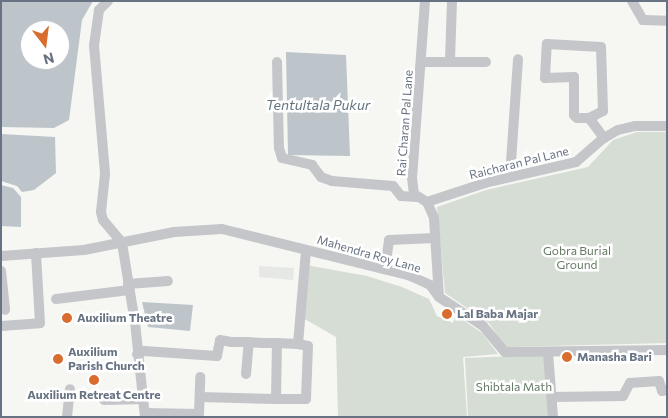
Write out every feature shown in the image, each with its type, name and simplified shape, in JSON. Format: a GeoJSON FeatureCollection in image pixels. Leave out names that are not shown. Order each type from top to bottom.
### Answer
{"type":"FeatureCollection","features":[{"type":"Feature","properties":{"kind":"street"},"geometry":{"type":"LineString","coordinates":[[108,1],[99,10],[96,19],[94,45],[105,174],[101,212],[107,227],[122,243],[145,415],[199,414],[200,377]]}},
{"type":"Feature","properties":{"kind":"street","name":"Rai Charan Pal Lane"},"geometry":{"type":"LineString","coordinates":[[417,197],[412,178],[425,1]]}},
{"type":"Feature","properties":{"kind":"street"},"geometry":{"type":"LineString","coordinates":[[450,61],[452,1]]}},
{"type":"Feature","properties":{"kind":"street"},"geometry":{"type":"LineString","coordinates":[[632,1],[643,20],[667,21]]}},
{"type":"Feature","properties":{"kind":"street"},"geometry":{"type":"LineString","coordinates":[[546,44],[601,47],[603,111],[589,118],[577,118],[574,115],[574,77],[545,78],[546,44]]}},
{"type":"Feature","properties":{"kind":"street"},"geometry":{"type":"LineString","coordinates":[[510,177],[518,59]]}},
{"type":"Feature","properties":{"kind":"street"},"geometry":{"type":"LineString","coordinates":[[277,62],[282,158],[312,165],[321,177],[332,181],[393,186],[401,196],[417,197],[427,202],[434,218],[439,297]]}},
{"type":"Feature","properties":{"kind":"street"},"geometry":{"type":"LineString","coordinates":[[421,62],[486,62]]}},
{"type":"Feature","properties":{"kind":"street"},"geometry":{"type":"LineString","coordinates":[[589,118],[604,138]]}},
{"type":"Feature","properties":{"kind":"street","name":"Raicharan Pal Lane"},"geometry":{"type":"LineString","coordinates":[[427,202],[510,177],[576,162],[604,138],[635,126],[667,126]]}},
{"type":"Feature","properties":{"kind":"street","name":"Mahendra Roy Lane"},"geometry":{"type":"LineString","coordinates":[[1,256],[84,250],[203,228],[222,230],[385,269],[430,285],[439,297],[483,326],[500,349],[519,354],[600,349],[667,350]]}},
{"type":"Feature","properties":{"kind":"street"},"geometry":{"type":"LineString","coordinates":[[385,269],[389,240],[435,238]]}},
{"type":"Feature","properties":{"kind":"street","name":"Mahendra Roy Lane"},"geometry":{"type":"LineString","coordinates":[[298,344],[306,250]]}},
{"type":"Feature","properties":{"kind":"street"},"geometry":{"type":"LineString","coordinates":[[1,326],[40,323],[36,253]]}},
{"type":"Feature","properties":{"kind":"street"},"geometry":{"type":"LineString","coordinates":[[1,271],[5,310]]}},
{"type":"Feature","properties":{"kind":"street"},"geometry":{"type":"LineString","coordinates":[[56,299],[168,281]]}},
{"type":"Feature","properties":{"kind":"street"},"geometry":{"type":"LineString","coordinates":[[137,354],[144,352],[217,356],[220,340],[308,346],[306,399],[200,396]]}},
{"type":"Feature","properties":{"kind":"street"},"geometry":{"type":"LineString","coordinates":[[246,374],[249,342]]}},
{"type":"Feature","properties":{"kind":"street"},"geometry":{"type":"LineString","coordinates":[[276,399],[277,343]]}},
{"type":"Feature","properties":{"kind":"street"},"geometry":{"type":"LineString","coordinates":[[548,353],[553,417]]}},
{"type":"Feature","properties":{"kind":"street"},"geometry":{"type":"LineString","coordinates":[[552,397],[623,396],[630,383],[659,381],[662,390],[667,390]]}},
{"type":"Feature","properties":{"kind":"street"},"geometry":{"type":"LineString","coordinates":[[66,417],[70,389]]}},
{"type":"Feature","properties":{"kind":"street"},"geometry":{"type":"LineString","coordinates":[[104,400],[144,399]]}},
{"type":"Feature","properties":{"kind":"shaded area"},"geometry":{"type":"Polygon","coordinates":[[[259,266],[294,268],[293,280],[259,277],[259,266]]]}},
{"type":"Feature","properties":{"kind":"green space","name":"Gobra Burial Ground"},"geometry":{"type":"Polygon","coordinates":[[[637,132],[667,132],[667,343],[505,347],[489,323],[445,293],[437,207],[486,190],[588,167],[613,140],[637,132]]]}},
{"type":"Feature","properties":{"kind":"green space"},"geometry":{"type":"Polygon","coordinates":[[[306,265],[367,276],[402,287],[429,299],[437,316],[453,323],[456,315],[482,333],[498,354],[463,357],[467,417],[338,417],[336,337],[303,318],[306,265]]]}},
{"type":"Feature","properties":{"kind":"green space","name":"Shibtala Math"},"geometry":{"type":"Polygon","coordinates":[[[544,355],[549,417],[468,417],[465,358],[544,355]]]}},
{"type":"Feature","properties":{"kind":"water"},"geometry":{"type":"Polygon","coordinates":[[[1,1],[93,1],[82,20],[69,120],[54,128],[1,127],[1,1]]]}},
{"type":"Feature","properties":{"kind":"water","name":"Tentultala Pukur"},"geometry":{"type":"Polygon","coordinates":[[[286,52],[346,55],[350,156],[288,155],[286,52]]]}},
{"type":"Feature","properties":{"kind":"water"},"geometry":{"type":"Polygon","coordinates":[[[1,134],[55,137],[56,173],[34,190],[22,192],[17,186],[1,181],[1,134]]]}},
{"type":"Feature","properties":{"kind":"water"},"geometry":{"type":"Polygon","coordinates":[[[1,185],[13,188],[21,197],[21,227],[1,226],[1,185]]]}},
{"type":"Feature","properties":{"kind":"water"},"geometry":{"type":"Polygon","coordinates":[[[142,302],[193,305],[190,331],[148,327],[142,302]]]}},
{"type":"Feature","properties":{"kind":"place","name":"Lal Baba Majar"},"geometry":{"type":"Point","coordinates":[447,314]}},
{"type":"Feature","properties":{"kind":"place","name":"Auxilium Theatre"},"geometry":{"type":"Point","coordinates":[67,318]}},
{"type":"Feature","properties":{"kind":"place","name":"Manasha Bari"},"geometry":{"type":"Point","coordinates":[567,357]}},
{"type":"Feature","properties":{"kind":"place","name":"Auxilium Parish Church"},"geometry":{"type":"Point","coordinates":[58,359]}},
{"type":"Feature","properties":{"kind":"place","name":"Auxilium Retreat Centre"},"geometry":{"type":"Point","coordinates":[94,380]}}]}
